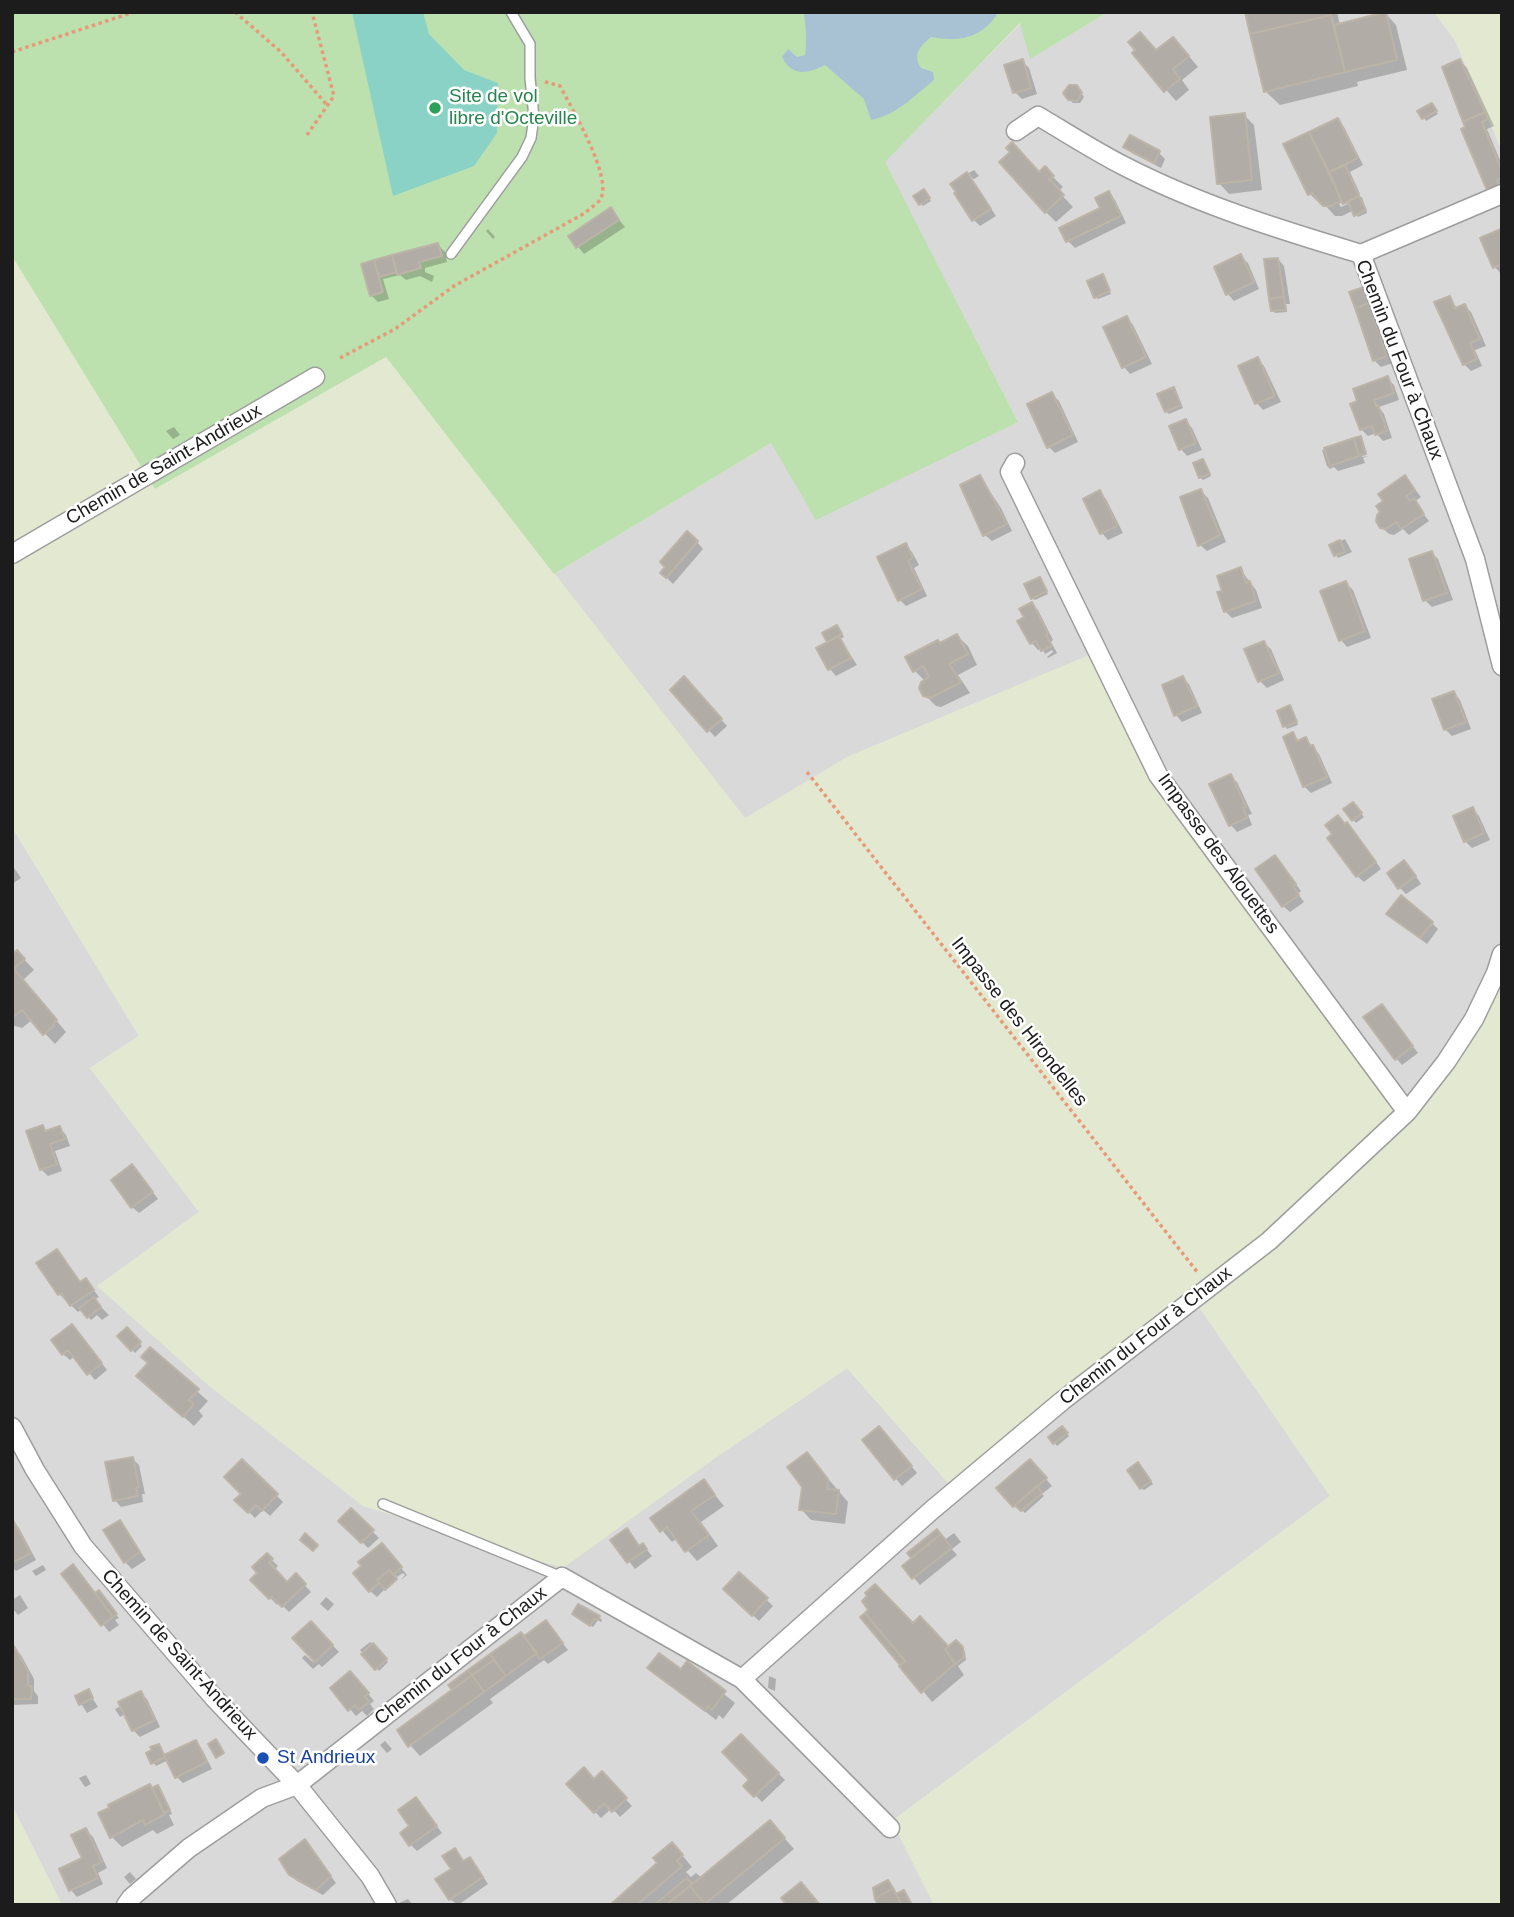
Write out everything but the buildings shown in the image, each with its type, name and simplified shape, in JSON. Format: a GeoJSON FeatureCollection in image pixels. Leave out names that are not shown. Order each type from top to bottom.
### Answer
{"type":"FeatureCollection","features":[{"type":"Feature","properties":{"kind":"street","name":"Chemin du Four à Chaux"},"geometry":{"type":"LineString","coordinates":[[1016,131],[1038,116],[1126,167],[1202,200],[1280,230],[1360,254],[1475,559],[1502,666]]}},
{"type":"Feature","properties":{"kind":"street"},"geometry":{"type":"LineString","coordinates":[[1360,254],[1502,194]]}},
{"type":"Feature","properties":{"kind":"street","name":"Chemin de Saint-Andrieux"},"geometry":{"type":"LineString","coordinates":[[12,554],[315,377]]}},
{"type":"Feature","properties":{"kind":"street","name":"Impasse des Alouettes"},"geometry":{"type":"LineString","coordinates":[[1016,463],[1010,472],[1158,775],[1407,1112]]}},
{"type":"Feature","properties":{"kind":"street","name":"Chemin du Four à Chaux"},"geometry":{"type":"LineString","coordinates":[[742,1679],[952,1493],[1062,1401],[1269,1241],[1407,1112],[1446,1062],[1474,1019],[1502,954]]}},
{"type":"Feature","properties":{"kind":"street","name":"Chemin de Saint-Andrieux"},"geometry":{"type":"LineString","coordinates":[[12,1427],[35,1470],[83,1546],[215,1699],[297,1785],[370,1875],[387,1905]]}},
{"type":"Feature","properties":{"kind":"street","name":"Chemin du Four à Chaux"},"geometry":{"type":"LineString","coordinates":[[126,1905],[189,1847],[262,1798],[297,1785],[562,1577],[742,1679],[890,1828]]}},
{"type":"Feature","properties":{"kind":"lane"},"geometry":{"type":"LineString","coordinates":[[451,254],[522,157],[531,138],[534,117],[530,44],[511,12]]}},
{"type":"Feature","properties":{"kind":"lane"},"geometry":{"type":"LineString","coordinates":[[383,1504],[562,1577]]}},
{"type":"Feature","properties":{"kind":"path"},"geometry":{"type":"LineString","coordinates":[[12,52],[134,12]]}},
{"type":"Feature","properties":{"kind":"path"},"geometry":{"type":"LineString","coordinates":[[235,12],[281,52],[327,105]]}},
{"type":"Feature","properties":{"kind":"path"},"geometry":{"type":"LineString","coordinates":[[306,135],[334,96],[312,12]]}},
{"type":"Feature","properties":{"kind":"path"},"geometry":{"type":"LineString","coordinates":[[340,358],[395,329],[454,285],[585,212],[601,198],[604,182],[584,132],[560,86],[530,78]]}},
{"type":"Feature","properties":{"kind":"path","name":"Impasse des Hirondelles"},"geometry":{"type":"LineString","coordinates":[[807,772],[1209,1288]]}},
{"type":"Feature","properties":{"kind":"shaded area","name":"Site de vol libre d'Octeville"},"geometry":{"type":"Polygon","coordinates":[[[352,12],[423,12],[429,34],[464,70],[498,83],[497,133],[474,166],[393,196],[352,12]]]}},
{"type":"Feature","properties":{"kind":"shaded area"},"geometry":{"type":"Polygon","coordinates":[[[803,12],[998,12],[985,28],[969,36],[951,39],[931,37],[921,48],[917,59],[921,68],[933,72],[934,80],[897,109],[871,120],[864,99],[825,65],[800,72],[790,68],[782,57],[788,49],[797,57],[805,55],[803,12]]]}},
{"type":"Feature","properties":{"kind":"shaded area"},"geometry":{"type":"Polygon","coordinates":[[[1108,12],[1434,12],[1455,40],[1502,151],[1502,975],[1462,1052],[1408,1124],[1395,1111],[1148,776],[1089,656],[745,819],[554,574],[771,443],[1018,422],[884,162],[1021,23],[1031,58],[1108,12]]]}},
{"type":"Feature","properties":{"kind":"shaded area"},"geometry":{"type":"Polygon","coordinates":[[[12,827],[139,1036],[90,1068],[199,1212],[97,1287],[721,1454],[847,1368],[950,1485],[1199,1307],[1330,1496],[892,1821],[934,1905],[62,1905],[12,1806],[12,827]]]}},
{"type":"Feature","properties":{"kind":"green space"},"geometry":{"type":"Polygon","coordinates":[[[12,12],[1108,12],[1030,59],[1020,23],[885,162],[1018,422],[816,520],[771,443],[554,574],[386,357],[155,489],[12,256],[12,12]]]}},
{"type":"Feature","properties":{"kind":"green space"},"geometry":{"type":"Polygon","coordinates":[[[1434,12],[1502,12],[1502,151],[1455,40],[1434,12]]]}},
{"type":"Feature","properties":{"kind":"green space"},"geometry":{"type":"Polygon","coordinates":[[[12,256],[155,489],[386,357],[745,818],[847,757],[1089,655],[1148,776],[1395,1111],[1407,1123],[1437,1088],[1462,1052],[1502,975],[1502,1905],[934,1905],[892,1821],[1330,1496],[1199,1307],[950,1485],[847,1368],[721,1454],[563,1568],[363,1506],[209,1386],[97,1286],[199,1212],[90,1068],[139,1036],[12,827],[12,256]]]}},
{"type":"Feature","properties":{"kind":"green space"},"geometry":{"type":"Polygon","coordinates":[[[12,1806],[62,1905],[12,1905],[12,1806]]]}},
{"type":"Feature","properties":{"kind":"place","name":"Site de vol libre d'Octeville"},"geometry":{"type":"Point","coordinates":[435,108]}},
{"type":"Feature","properties":{"kind":"place","name":"St Andrieux"},"geometry":{"type":"Point","coordinates":[263,1758]}}]}
